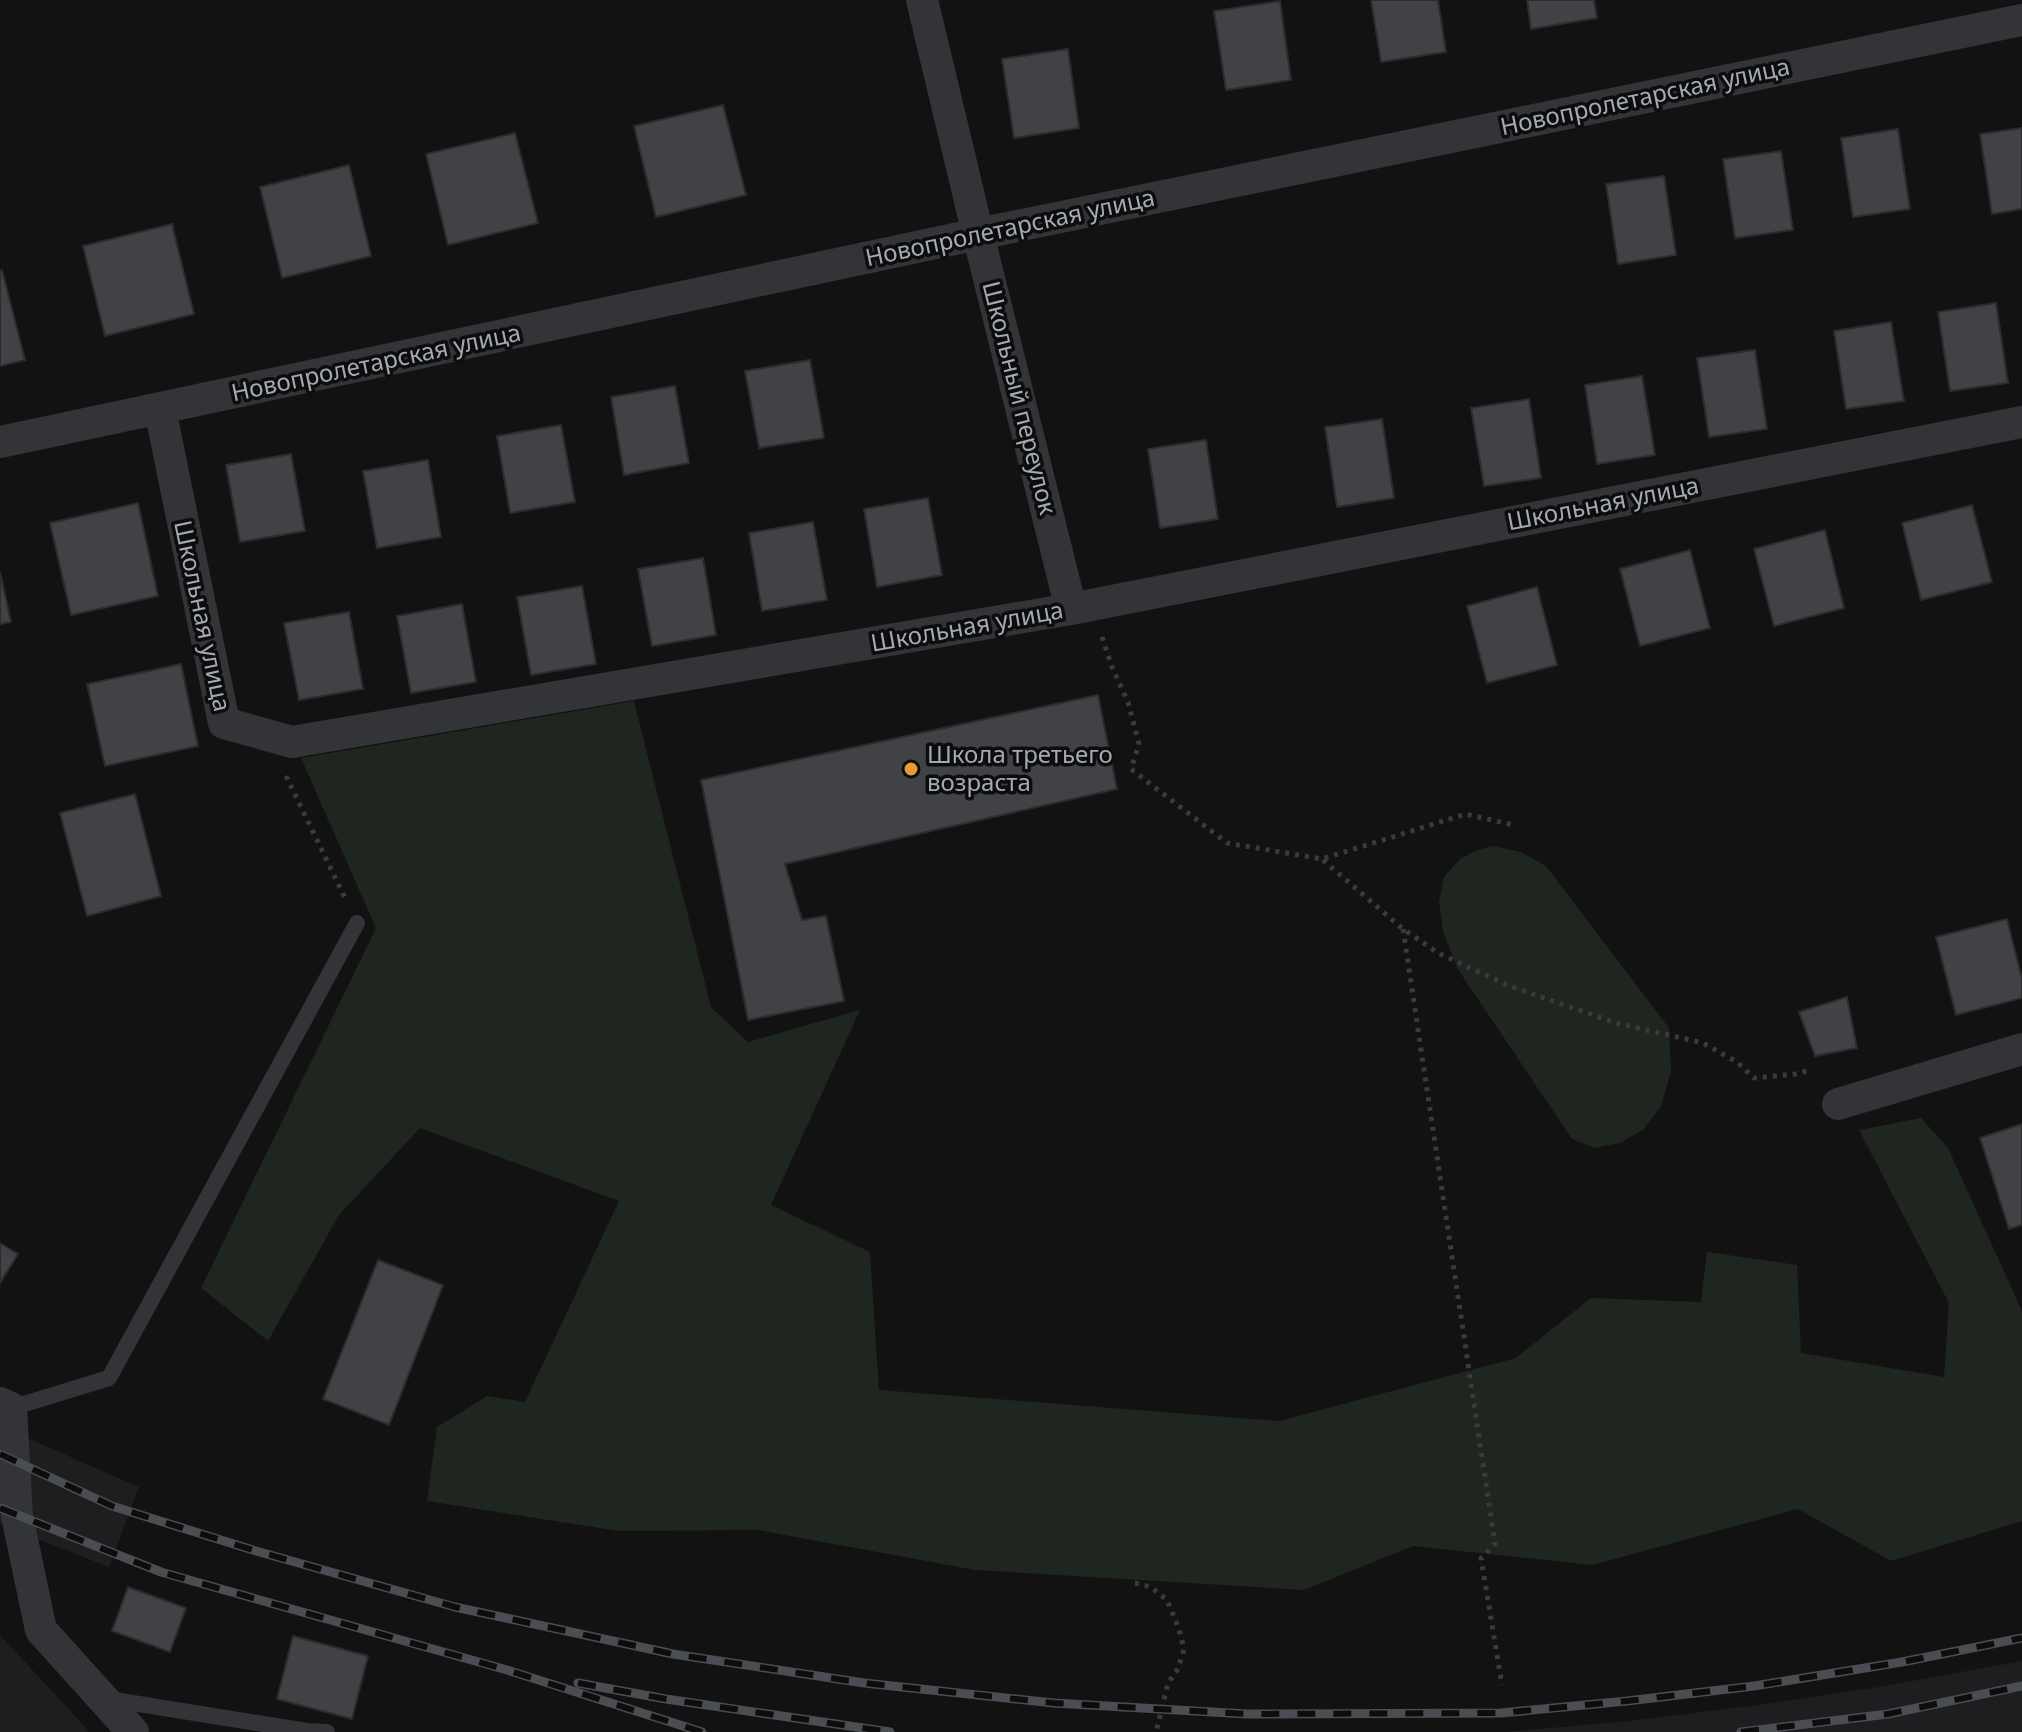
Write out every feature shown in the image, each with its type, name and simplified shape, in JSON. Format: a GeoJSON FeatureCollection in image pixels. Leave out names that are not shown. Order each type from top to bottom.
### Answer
{"type":"FeatureCollection","features":[{"type":"Feature","properties":{"kind":"street","name":"Школьный переулок"},"geometry":{"type":"LineString","coordinates":[[922,0],[978,234],[1081,607]]}},
{"type":"Feature","properties":{"kind":"street","name":"Новопролетарская улица"},"geometry":{"type":"LineString","coordinates":[[0,442],[978,234],[2022,20]]}},
{"type":"Feature","properties":{"kind":"street","name":"Школьная улица"},"geometry":{"type":"LineString","coordinates":[[160,409],[224,723],[292,742],[1081,607],[2022,422]]}},
{"type":"Feature","properties":{"kind":"street"},"geometry":{"type":"LineString","coordinates":[[1838,1104],[2022,1049]]}},
{"type":"Feature","properties":{"kind":"street"},"geometry":{"type":"LineString","coordinates":[[6,1405],[17,1516],[41,1630],[133,1732]]}},
{"type":"Feature","properties":{"kind":"lane"},"geometry":{"type":"LineString","coordinates":[[6,1405],[109,1378],[357,923]]}},
{"type":"Feature","properties":{"kind":"lane"},"geometry":{"type":"LineString","coordinates":[[102,1698],[327,1732]]}},
{"type":"Feature","properties":{"kind":"path"},"geometry":{"type":"LineString","coordinates":[[1081,607],[1128,702],[1139,744],[1131,769],[1227,843],[1322,859],[1466,814],[1513,825]]}},
{"type":"Feature","properties":{"kind":"path"},"geometry":{"type":"LineString","coordinates":[[267,735],[357,923]]}},
{"type":"Feature","properties":{"kind":"path"},"geometry":{"type":"LineString","coordinates":[[1322,859],[1403,929],[1438,953],[1507,985],[1616,1023],[1703,1043],[1737,1062],[1754,1078],[1811,1070]]}},
{"type":"Feature","properties":{"kind":"path"},"geometry":{"type":"LineString","coordinates":[[1403,929],[1495,1544],[1481,1558],[1502,1685]]}},
{"type":"Feature","properties":{"kind":"path"},"geometry":{"type":"LineString","coordinates":[[1135,1583],[1151,1587],[1167,1600],[1184,1649],[1178,1669],[1168,1683],[1156,1732]]}},
{"type":"Feature","properties":{"kind":"shaded area"},"geometry":{"type":"Polygon","coordinates":[[[634,701],[711,1007],[748,1042],[860,1010],[771,1205],[870,1252],[879,1390],[1279,1421],[1516,1358],[1591,1298],[1701,1302],[1707,1252],[1797,1265],[1801,1353],[1944,1377],[1949,1303],[1859,1130],[1921,1118],[1948,1148],[2022,1311],[2022,1521],[1891,1561],[1798,1509],[1592,1565],[1413,1546],[1304,1590],[975,1570],[758,1530],[619,1531],[427,1501],[437,1427],[487,1396],[525,1402],[619,1201],[420,1128],[339,1215],[268,1341],[201,1288],[376,928],[301,758],[634,701]]]}},
{"type":"Feature","properties":{"kind":"shaded area"},"geometry":{"type":"Polygon","coordinates":[[[1493,846],[1521,852],[1546,866],[1669,1028],[1671,1071],[1661,1106],[1644,1129],[1620,1143],[1594,1148],[1572,1139],[1457,968],[1443,931],[1439,902],[1444,877],[1460,859],[1493,846]]]}},
{"type":"Feature","properties":{"kind":"shaded area"},"geometry":{"type":"Polygon","coordinates":[[[0,1426],[139,1487],[109,1567],[0,1524],[0,1426]]]}},
{"type":"Feature","properties":{"kind":"shaded area"},"geometry":{"type":"Polygon","coordinates":[[[0,1635],[78,1719],[89,1732],[0,1732],[0,1635]]]}},
{"type":"Feature","properties":{"kind":"shaded area"},"geometry":{"type":"Polygon","coordinates":[[[2022,1661],[2022,1732],[1505,1732],[1758,1705],[2022,1661]]]}},
{"type":"Feature","properties":{"kind":"building"},"geometry":{"type":"Polygon","coordinates":[[[1371,0],[1438,0],[1446,52],[1381,62],[1371,0]]]}},
{"type":"Feature","properties":{"kind":"building"},"geometry":{"type":"Polygon","coordinates":[[[1527,0],[1594,0],[1597,18],[1531,29],[1527,0]]]}},
{"type":"Feature","properties":{"kind":"building"},"geometry":{"type":"Polygon","coordinates":[[[1280,1],[1291,80],[1226,90],[1214,11],[1280,1]]]}},
{"type":"Feature","properties":{"kind":"building"},"geometry":{"type":"Polygon","coordinates":[[[1068,49],[1079,128],[1014,138],[1002,59],[1068,49]]]}},
{"type":"Feature","properties":{"kind":"building"},"geometry":{"type":"Polygon","coordinates":[[[723,105],[746,195],[656,217],[634,126],[723,105]]]}},
{"type":"Feature","properties":{"kind":"building"},"geometry":{"type":"Polygon","coordinates":[[[2022,128],[2022,209],[1992,214],[1980,134],[2022,128]]]}},
{"type":"Feature","properties":{"kind":"building"},"geometry":{"type":"Polygon","coordinates":[[[1898,129],[1910,209],[1853,217],[1841,138],[1898,129]]]}},
{"type":"Feature","properties":{"kind":"building"},"geometry":{"type":"Polygon","coordinates":[[[515,133],[538,223],[448,245],[426,154],[515,133]]]}},
{"type":"Feature","properties":{"kind":"building"},"geometry":{"type":"Polygon","coordinates":[[[1781,151],[1793,230],[1735,238],[1723,159],[1781,151]]]}},
{"type":"Feature","properties":{"kind":"building"},"geometry":{"type":"Polygon","coordinates":[[[349,165],[371,256],[282,278],[260,187],[349,165]]]}},
{"type":"Feature","properties":{"kind":"building"},"geometry":{"type":"Polygon","coordinates":[[[1664,176],[1676,255],[1618,264],[1606,184],[1664,176]]]}},
{"type":"Feature","properties":{"kind":"building"},"geometry":{"type":"Polygon","coordinates":[[[172,224],[194,314],[105,336],[83,246],[172,224]]]}},
{"type":"Feature","properties":{"kind":"building"},"geometry":{"type":"Polygon","coordinates":[[[0,271],[25,360],[0,366],[0,271]]]}},
{"type":"Feature","properties":{"kind":"building"},"geometry":{"type":"Polygon","coordinates":[[[1996,303],[2008,383],[1950,391],[1938,312],[1996,303]]]}},
{"type":"Feature","properties":{"kind":"building"},"geometry":{"type":"Polygon","coordinates":[[[1891,322],[1904,401],[1846,409],[1834,331],[1891,322]]]}},
{"type":"Feature","properties":{"kind":"building"},"geometry":{"type":"Polygon","coordinates":[[[1755,350],[1767,429],[1709,437],[1697,358],[1755,350]]]}},
{"type":"Feature","properties":{"kind":"building"},"geometry":{"type":"Polygon","coordinates":[[[810,360],[824,438],[759,448],[745,371],[810,360]]]}},
{"type":"Feature","properties":{"kind":"building"},"geometry":{"type":"Polygon","coordinates":[[[1642,376],[1655,455],[1597,464],[1585,385],[1642,376]]]}},
{"type":"Feature","properties":{"kind":"building"},"geometry":{"type":"Polygon","coordinates":[[[675,386],[689,463],[624,475],[611,397],[675,386]]]}},
{"type":"Feature","properties":{"kind":"building"},"geometry":{"type":"Polygon","coordinates":[[[1529,399],[1541,478],[1484,486],[1471,408],[1529,399]]]}},
{"type":"Feature","properties":{"kind":"building"},"geometry":{"type":"Polygon","coordinates":[[[1382,419],[1394,498],[1337,507],[1325,427],[1382,419]]]}},
{"type":"Feature","properties":{"kind":"building"},"geometry":{"type":"Polygon","coordinates":[[[561,425],[575,502],[510,513],[497,436],[561,425]]]}},
{"type":"Feature","properties":{"kind":"building"},"geometry":{"type":"Polygon","coordinates":[[[1206,440],[1218,519],[1160,528],[1148,449],[1206,440]]]}},
{"type":"Feature","properties":{"kind":"building"},"geometry":{"type":"Polygon","coordinates":[[[291,454],[305,531],[240,542],[226,465],[291,454]]]}},
{"type":"Feature","properties":{"kind":"building"},"geometry":{"type":"Polygon","coordinates":[[[428,460],[441,537],[377,548],[363,471],[428,460]]]}},
{"type":"Feature","properties":{"kind":"building"},"geometry":{"type":"Polygon","coordinates":[[[928,498],[942,575],[877,587],[864,509],[928,498]]]}},
{"type":"Feature","properties":{"kind":"building"},"geometry":{"type":"Polygon","coordinates":[[[138,503],[158,596],[71,615],[50,523],[138,503]]]}},
{"type":"Feature","properties":{"kind":"building"},"geometry":{"type":"Polygon","coordinates":[[[1972,505],[1992,582],[1921,600],[1902,523],[1972,505]]]}},
{"type":"Feature","properties":{"kind":"building"},"geometry":{"type":"Polygon","coordinates":[[[813,522],[827,600],[762,611],[749,533],[813,522]]]}},
{"type":"Feature","properties":{"kind":"building"},"geometry":{"type":"Polygon","coordinates":[[[1825,530],[1844,608],[1774,626],[1754,549],[1825,530]]]}},
{"type":"Feature","properties":{"kind":"building"},"geometry":{"type":"Polygon","coordinates":[[[1690,550],[1710,628],[1640,646],[1620,569],[1690,550]]]}},
{"type":"Feature","properties":{"kind":"building"},"geometry":{"type":"Polygon","coordinates":[[[703,558],[716,635],[652,646],[638,569],[703,558]]]}},
{"type":"Feature","properties":{"kind":"building"},"geometry":{"type":"Polygon","coordinates":[[[0,572],[11,622],[0,624],[0,572]]]}},
{"type":"Feature","properties":{"kind":"building"},"geometry":{"type":"Polygon","coordinates":[[[582,586],[596,664],[531,675],[517,597],[582,586]]]}},
{"type":"Feature","properties":{"kind":"building"},"geometry":{"type":"Polygon","coordinates":[[[1537,587],[1557,665],[1487,683],[1467,606],[1537,587]]]}},
{"type":"Feature","properties":{"kind":"building"},"geometry":{"type":"Polygon","coordinates":[[[462,604],[476,682],[411,693],[397,616],[462,604]]]}},
{"type":"Feature","properties":{"kind":"building"},"geometry":{"type":"Polygon","coordinates":[[[349,612],[363,689],[299,700],[284,623],[349,612]]]}},
{"type":"Feature","properties":{"kind":"building"},"geometry":{"type":"Polygon","coordinates":[[[181,664],[198,746],[105,766],[87,684],[181,664]]]}},
{"type":"Feature","properties":{"kind":"building"},"geometry":{"type":"Polygon","coordinates":[[[1098,695],[1117,789],[785,864],[802,920],[826,916],[844,1001],[748,1020],[701,780],[1098,695]]]}},
{"type":"Feature","properties":{"kind":"building"},"geometry":{"type":"Polygon","coordinates":[[[135,794],[161,896],[87,916],[60,813],[135,794]]]}},
{"type":"Feature","properties":{"kind":"building"},"geometry":{"type":"Polygon","coordinates":[[[2007,919],[2022,979],[2022,998],[1956,1015],[1936,937],[2007,919]]]}},
{"type":"Feature","properties":{"kind":"building"},"geometry":{"type":"Polygon","coordinates":[[[1847,997],[1857,1048],[1815,1056],[1799,1012],[1847,997]]]}},
{"type":"Feature","properties":{"kind":"building"},"geometry":{"type":"Polygon","coordinates":[[[2022,1124],[2022,1225],[2009,1229],[1980,1138],[2022,1124]]]}},
{"type":"Feature","properties":{"kind":"building"},"geometry":{"type":"Polygon","coordinates":[[[0,1243],[18,1254],[0,1283],[0,1243]]]}},
{"type":"Feature","properties":{"kind":"building"},"geometry":{"type":"Polygon","coordinates":[[[378,1260],[443,1285],[389,1425],[323,1399],[378,1260]]]}},
{"type":"Feature","properties":{"kind":"building"},"geometry":{"type":"Polygon","coordinates":[[[128,1587],[186,1608],[170,1652],[112,1631],[128,1587]]]}},
{"type":"Feature","properties":{"kind":"building"},"geometry":{"type":"Polygon","coordinates":[[[293,1636],[368,1656],[352,1719],[277,1699],[293,1636]]]}},
{"type":"Feature","properties":{"kind":"railway"},"geometry":{"type":"LineString","coordinates":[[0,1454],[112,1506],[256,1551],[455,1607],[673,1654],[864,1683],[1054,1703],[1247,1714],[1501,1713],[1754,1686],[1902,1662],[2022,1638]]}},
{"type":"Feature","properties":{"kind":"railway"},"geometry":{"type":"LineString","coordinates":[[0,1508],[161,1572],[507,1670],[702,1732]]}},
{"type":"Feature","properties":{"kind":"railway"},"geometry":{"type":"LineString","coordinates":[[578,1683],[890,1732]]}},
{"type":"Feature","properties":{"kind":"railway"},"geometry":{"type":"LineString","coordinates":[[1741,1732],[1888,1714],[2022,1686]]}},
{"type":"Feature","properties":{"kind":"place","name":"Школа третьего возраста"},"geometry":{"type":"Point","coordinates":[911,769]}}]}
